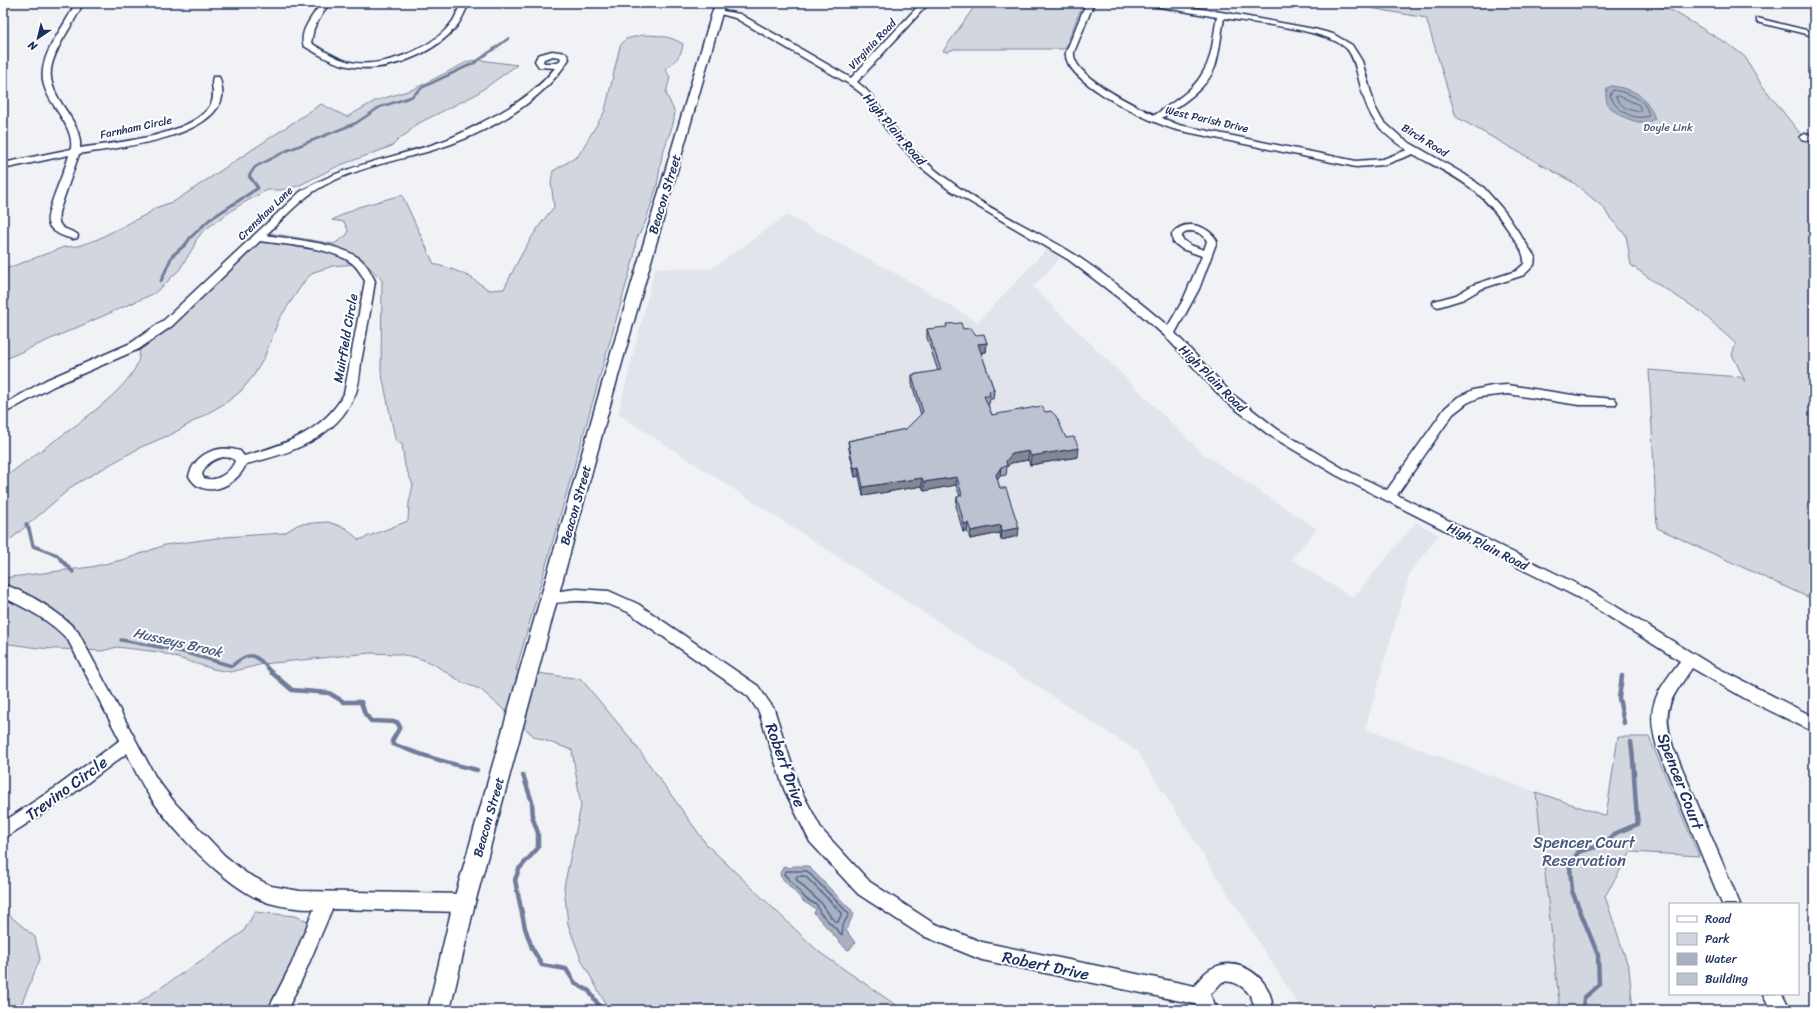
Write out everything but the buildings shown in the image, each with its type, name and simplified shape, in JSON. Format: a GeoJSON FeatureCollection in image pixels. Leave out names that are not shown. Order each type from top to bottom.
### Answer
{"type":"FeatureCollection","features":[{"type":"Feature","properties":{"kind":"main road","name":"Beacon Street"},"geometry":{"type":"LineString","coordinates":[[439,1010],[464,903],[647,250],[718,8]]}},
{"type":"Feature","properties":{"kind":"street"},"geometry":{"type":"LineString","coordinates":[[73,236],[56,228],[53,222],[54,212],[75,152],[73,129],[56,101],[48,83],[47,70],[79,3]]}},
{"type":"Feature","properties":{"kind":"street"},"geometry":{"type":"LineString","coordinates":[[325,3],[309,29],[306,36],[307,44],[335,60],[353,65],[365,66],[392,62],[434,42],[452,27],[466,3]]}},
{"type":"Feature","properties":{"kind":"street","name":"Virginia Road"},"geometry":{"type":"LineString","coordinates":[[852,82],[925,3]]}},
{"type":"Feature","properties":{"kind":"street","name":"West Parish Drive"},"geometry":{"type":"LineString","coordinates":[[1090,3],[1070,53],[1072,64],[1081,75],[1102,89],[1156,120],[1177,127],[1356,164],[1384,162],[1415,150]]}},
{"type":"Feature","properties":{"kind":"street","name":"Birch Road"},"geometry":{"type":"LineString","coordinates":[[1148,3],[1221,14],[1314,31],[1332,37],[1351,48],[1358,58],[1365,89],[1375,116],[1386,129],[1415,150],[1464,179],[1483,193],[1526,249],[1530,257],[1529,265],[1520,274],[1477,287],[1460,297],[1438,303]]}},
{"type":"Feature","properties":{"kind":"street","name":"High Plain Road"},"geometry":{"type":"LineString","coordinates":[[718,8],[737,16],[852,82],[864,91],[876,105],[889,127],[922,164],[951,187],[1073,258],[1145,312],[1169,332],[1224,392],[1260,423],[1313,456],[1389,497],[1584,594],[1612,610],[1689,660],[1768,703],[1814,725]]}},
{"type":"Feature","properties":{"kind":"street"},"geometry":{"type":"LineString","coordinates":[[1156,120],[1194,89],[1207,74],[1212,58],[1221,14]]}},
{"type":"Feature","properties":{"kind":"street"},"geometry":{"type":"LineString","coordinates":[[1760,20],[1814,34]]}},
{"type":"Feature","properties":{"kind":"street","name":"Crenshaw Lane"},"geometry":{"type":"LineString","coordinates":[[3,410],[50,383],[135,346],[152,336],[168,323],[303,194],[319,183],[352,168],[444,144],[471,132],[529,101],[553,77],[561,66]]}},
{"type":"Feature","properties":{"kind":"street","name":"Farnham Circle"},"geometry":{"type":"LineString","coordinates":[[75,152],[160,136],[192,124],[207,114],[216,104],[218,97],[216,79]]}},
{"type":"Feature","properties":{"kind":"street"},"geometry":{"type":"LineString","coordinates":[[3,166],[75,152]]}},
{"type":"Feature","properties":{"kind":"street","name":"Muirfield Circle"},"geometry":{"type":"LineString","coordinates":[[241,461],[269,454],[310,437],[329,422],[346,405],[350,394],[370,281],[366,271],[356,261],[338,252],[258,237]]}},
{"type":"Feature","properties":{"kind":"street"},"geometry":{"type":"LineString","coordinates":[[1169,332],[1189,300],[1207,254]]}},
{"type":"Feature","properties":{"kind":"street"},"geometry":{"type":"LineString","coordinates":[[1389,497],[1449,411],[1460,400],[1471,394],[1486,390],[1512,389],[1588,402],[1611,402]]}},
{"type":"Feature","properties":{"kind":"street"},"geometry":{"type":"LineString","coordinates":[[3,590],[50,616],[70,631],[80,646],[150,783],[159,796],[228,870],[253,887],[269,894],[300,900],[326,902],[464,903]]}},
{"type":"Feature","properties":{"kind":"street","name":"Robert Drive"},"geometry":{"type":"LineString","coordinates":[[550,597],[609,597],[633,608],[754,691],[766,709],[792,789],[816,836],[864,888],[927,929],[982,951],[1204,1003],[1206,983],[1215,975],[1226,972],[1246,978],[1257,989],[1264,1006],[1263,1010]]}},
{"type":"Feature","properties":{"kind":"street","name":"Spencer Court"},"geometry":{"type":"LineString","coordinates":[[1689,660],[1663,701],[1659,714],[1659,723],[1665,747],[1731,903]]}},
{"type":"Feature","properties":{"kind":"street","name":"Trevino Circle"},"geometry":{"type":"LineString","coordinates":[[3,831],[58,796],[129,742]]}},
{"type":"Feature","properties":{"kind":"street"},"geometry":{"type":"LineString","coordinates":[[277,1010],[326,902]]}},
{"type":"Feature","properties":{"kind":"street"},"geometry":{"type":"LineString","coordinates":[[1773,995],[1781,1010]]}},
{"type":"Feature","properties":{"kind":"shaded area"},"geometry":{"type":"Polygon","coordinates":[[[787,215],[893,272],[978,322],[1047,249],[1060,258],[1033,287],[1201,452],[1317,529],[1291,559],[1353,598],[1416,522],[1439,535],[1410,572],[1365,729],[1536,792],[1560,1010],[1302,1010],[1137,751],[618,414],[655,268],[711,269],[787,215]]]}},
{"type":"Feature","properties":{"kind":"green space"},"geometry":{"type":"Polygon","coordinates":[[[977,3],[1083,3],[1065,49],[954,49],[947,52],[943,51],[977,3]]]}},
{"type":"Feature","properties":{"kind":"green space","name":"Doyle Link"},"geometry":{"type":"Polygon","coordinates":[[[1343,3],[1649,3],[1673,11],[1731,46],[1745,57],[1761,84],[1814,151],[1814,600],[1657,528],[1649,370],[1740,377],[1745,381],[1732,354],[1736,344],[1700,311],[1631,265],[1626,235],[1609,217],[1604,208],[1574,183],[1456,117],[1426,18],[1343,3]]]}},
{"type":"Feature","properties":{"kind":"green space"},"geometry":{"type":"Polygon","coordinates":[[[642,35],[668,38],[683,44],[679,55],[665,69],[670,77],[666,93],[675,113],[673,124],[662,155],[657,186],[645,223],[636,240],[634,257],[516,670],[581,679],[631,739],[707,845],[819,952],[903,1010],[609,1010],[581,959],[568,924],[564,887],[581,806],[572,750],[535,737],[480,689],[463,683],[432,663],[415,657],[397,654],[370,653],[263,664],[231,672],[213,669],[159,652],[117,647],[102,651],[38,648],[3,643],[3,578],[91,567],[126,559],[165,545],[225,537],[284,533],[299,524],[328,522],[346,528],[359,540],[408,521],[409,503],[413,485],[405,466],[402,444],[397,442],[395,438],[381,370],[382,280],[365,263],[333,266],[314,272],[306,279],[279,319],[264,358],[254,375],[241,391],[227,402],[172,434],[141,447],[74,485],[3,546],[3,480],[107,401],[125,382],[137,365],[139,349],[269,233],[334,244],[347,235],[348,230],[344,222],[332,220],[358,207],[402,195],[434,264],[470,277],[489,290],[504,289],[520,257],[546,216],[554,207],[551,182],[553,171],[578,156],[605,111],[620,46],[626,39],[642,35]]]}},
{"type":"Feature","properties":{"kind":"green space"},"geometry":{"type":"Polygon","coordinates":[[[480,60],[517,65],[475,95],[415,125],[392,146],[338,166],[298,186],[281,190],[267,190],[238,206],[203,231],[196,240],[180,269],[153,294],[3,360],[3,270],[64,247],[78,246],[98,239],[149,213],[155,208],[175,201],[321,104],[347,117],[375,101],[414,89],[469,61],[480,60]]]}},
{"type":"Feature","properties":{"kind":"green space","name":"Spencer Court Reservation"},"geometry":{"type":"Polygon","coordinates":[[[1618,737],[1649,737],[1699,856],[1631,852],[1605,896],[1629,969],[1633,1010],[1560,1010],[1536,792],[1606,816],[1618,737]]]}},
{"type":"Feature","properties":{"kind":"green space"},"geometry":{"type":"Polygon","coordinates":[[[255,912],[295,916],[308,921],[307,937],[272,1010],[128,1010],[243,932],[255,912]]]}},
{"type":"Feature","properties":{"kind":"green space"},"geometry":{"type":"Polygon","coordinates":[[[9,915],[35,937],[40,959],[19,1010],[3,1010],[3,921],[9,915]]]}},
{"type":"Feature","properties":{"kind":"water"},"geometry":{"type":"Polygon","coordinates":[[[1611,86],[1627,89],[1639,95],[1644,99],[1652,111],[1655,119],[1647,122],[1637,122],[1616,113],[1609,106],[1606,100],[1607,88],[1611,86]]]}},
{"type":"Feature","properties":{"kind":"water"},"geometry":{"type":"Polygon","coordinates":[[[784,866],[791,868],[793,866],[808,866],[854,913],[846,930],[855,943],[849,950],[846,949],[814,913],[816,909],[804,902],[781,877],[780,873],[784,866]]]}},
{"type":"Feature","properties":{"kind":"waterway"},"geometry":{"type":"LineString","coordinates":[[250,178],[249,176],[255,167],[286,151],[356,123],[380,107],[411,97],[423,87],[476,62],[509,38]]}},
{"type":"Feature","properties":{"kind":"waterway"},"geometry":{"type":"LineString","coordinates":[[161,281],[172,256],[186,244],[190,238],[209,220],[258,188],[250,177]]}},
{"type":"Feature","properties":{"kind":"waterway","name":"Husseys Brook"},"geometry":{"type":"LineString","coordinates":[[26,524],[29,529],[33,546],[57,555],[73,572]]}},
{"type":"Feature","properties":{"kind":"waterway","name":"Husseys Brook"},"geometry":{"type":"LineString","coordinates":[[121,640],[176,650],[232,666],[245,657],[254,656],[271,672]]}},
{"type":"Feature","properties":{"kind":"waterway","name":"Husseys Brook"},"geometry":{"type":"LineString","coordinates":[[271,672],[292,690],[329,693],[344,702],[361,702],[365,714],[371,721],[397,722],[400,727],[392,741],[393,744],[435,759],[477,770]]}},
{"type":"Feature","properties":{"kind":"waterway"},"geometry":{"type":"LineString","coordinates":[[1622,676],[1619,698],[1624,723]]}},
{"type":"Feature","properties":{"kind":"waterway"},"geometry":{"type":"LineString","coordinates":[[1583,1010],[1584,998],[1599,985],[1598,955],[1572,891],[1570,867],[1578,852],[1603,845],[1616,833],[1638,824],[1631,742]]}},
{"type":"Feature","properties":{"kind":"waterway","name":"Husseys Brook"},"geometry":{"type":"LineString","coordinates":[[523,775],[532,802],[533,819],[538,833],[538,848],[519,869],[515,880],[525,928],[532,948],[542,965],[566,969],[575,983],[589,991],[602,1010]]}}]}
